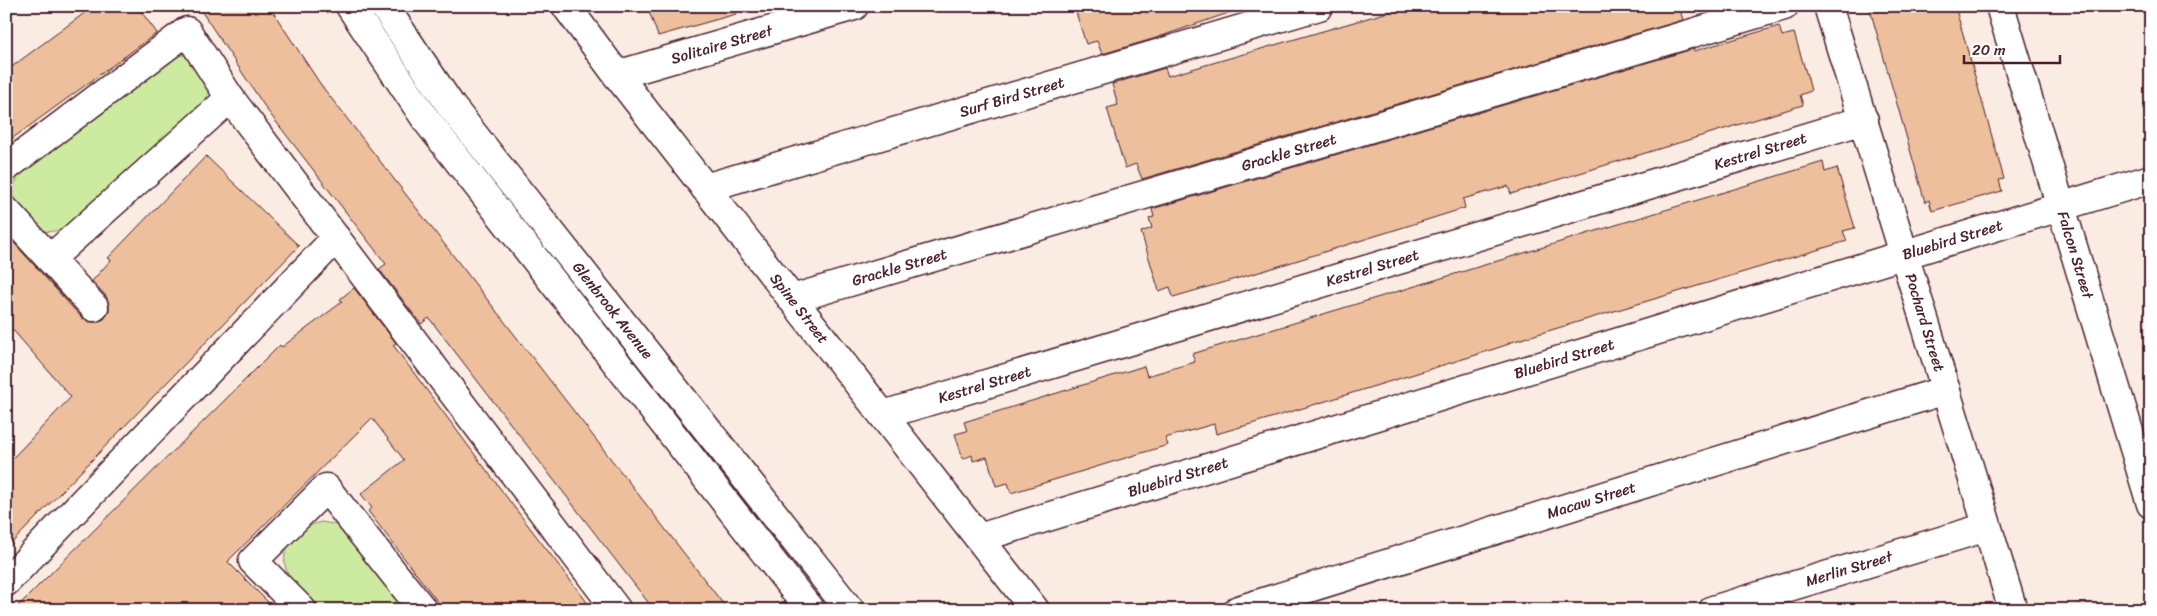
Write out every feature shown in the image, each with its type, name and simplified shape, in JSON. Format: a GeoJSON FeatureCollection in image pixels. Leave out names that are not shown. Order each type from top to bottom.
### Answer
{"type":"FeatureCollection","features":[{"type":"Feature","properties":{"kind":"street","name":"Glenbrook Avenue"},"geometry":{"type":"LineString","coordinates":[[350,6],[427,121],[810,610]]}},
{"type":"Feature","properties":{"kind":"street","name":"Glenbrook Avenue"},"geometry":{"type":"LineString","coordinates":[[384,6],[451,106],[850,610]]}},
{"type":"Feature","properties":{"kind":"street","name":"Spine Street"},"geometry":{"type":"LineString","coordinates":[[566,6],[617,75],[1035,610]]}},
{"type":"Feature","properties":{"kind":"street","name":"Solitaire Street"},"geometry":{"type":"LineString","coordinates":[[617,75],[854,6]]}},
{"type":"Feature","properties":{"kind":"street","name":"Surf Bird Street"},"geometry":{"type":"LineString","coordinates":[[705,188],[1319,6]]}},
{"type":"Feature","properties":{"kind":"street","name":"Grackle Street"},"geometry":{"type":"LineString","coordinates":[[792,299],[1784,6]]}},
{"type":"Feature","properties":{"kind":"street","name":"Pochard Street"},"geometry":{"type":"LineString","coordinates":[[1828,6],[2013,610]]}},
{"type":"Feature","properties":{"kind":"street","name":"Falcon Street"},"geometry":{"type":"LineString","coordinates":[[2000,6],[2151,504]]}},
{"type":"Feature","properties":{"kind":"street"},"geometry":{"type":"LineString","coordinates":[[6,167],[186,31],[230,98],[617,610]]}},
{"type":"Feature","properties":{"kind":"street"},"geometry":{"type":"LineString","coordinates":[[50,259],[230,98]]}},
{"type":"Feature","properties":{"kind":"street","name":"Kestrel Street"},"geometry":{"type":"LineString","coordinates":[[883,415],[1864,120]]}},
{"type":"Feature","properties":{"kind":"street","name":"Bluebird Street"},"geometry":{"type":"LineString","coordinates":[[979,538],[2151,179]]}},
{"type":"Feature","properties":{"kind":"street"},"geometry":{"type":"LineString","coordinates":[[6,211],[94,307]]}},
{"type":"Feature","properties":{"kind":"street"},"geometry":{"type":"LineString","coordinates":[[6,582],[336,238]]}},
{"type":"Feature","properties":{"kind":"street","name":"Macaw Street"},"geometry":{"type":"LineString","coordinates":[[1238,610],[1946,390]]}},
{"type":"Feature","properties":{"kind":"street"},"geometry":{"type":"LineString","coordinates":[[302,610],[253,561],[326,488],[423,610]]}},
{"type":"Feature","properties":{"kind":"street","name":"Merlin Street"},"geometry":{"type":"LineString","coordinates":[[1712,610],[1987,526]]}},
{"type":"Feature","properties":{"kind":"green space"},"geometry":{"type":"Polygon","coordinates":[[[172,55],[183,55],[193,59],[209,86],[203,106],[66,229],[48,232],[38,229],[18,209],[13,198],[14,187],[21,172],[172,55]]]}},
{"type":"Feature","properties":{"kind":"green space"},"geometry":{"type":"Polygon","coordinates":[[[321,522],[333,524],[344,529],[415,610],[319,610],[303,595],[290,578],[285,559],[286,550],[296,535],[303,529],[321,522]]]}},
{"type":"Feature","properties":{"kind":"building"},"geometry":{"type":"Polygon","coordinates":[[[94,6],[137,6],[157,33],[6,143],[6,71],[94,6]]]}},
{"type":"Feature","properties":{"kind":"building"},"geometry":{"type":"Polygon","coordinates":[[[198,6],[269,6],[321,85],[728,610],[654,610],[429,318],[421,324],[379,269],[386,264],[267,110],[198,6]]]}},
{"type":"Feature","properties":{"kind":"building"},"geometry":{"type":"Polygon","coordinates":[[[647,6],[735,6],[736,14],[658,36],[647,6]]]}},
{"type":"Feature","properties":{"kind":"building"},"geometry":{"type":"Polygon","coordinates":[[[1074,6],[1233,6],[1234,11],[1156,38],[1102,54],[1097,41],[1086,44],[1074,6]]]}},
{"type":"Feature","properties":{"kind":"building"},"geometry":{"type":"Polygon","coordinates":[[[1409,6],[1679,6],[1683,20],[1142,179],[1136,164],[1125,168],[1107,108],[1118,105],[1112,84],[1165,68],[1168,76],[1409,6]]]}},
{"type":"Feature","properties":{"kind":"building"},"geometry":{"type":"Polygon","coordinates":[[[1869,6],[1955,6],[2004,179],[1999,180],[2002,191],[1932,211],[1929,200],[1925,202],[1869,6]]]}},
{"type":"Feature","properties":{"kind":"building"},"geometry":{"type":"Polygon","coordinates":[[[1779,26],[1782,36],[1794,33],[1808,79],[1811,91],[1800,95],[1803,105],[1511,194],[1508,186],[1463,199],[1465,208],[1173,297],[1170,287],[1159,291],[1141,232],[1152,228],[1149,218],[1154,217],[1152,209],[1693,49],[1694,51],[1779,26]]]}},
{"type":"Feature","properties":{"kind":"building"},"geometry":{"type":"Polygon","coordinates":[[[206,156],[299,246],[6,549],[6,465],[71,397],[6,322],[6,234],[82,318],[90,322],[98,322],[104,319],[109,312],[109,304],[106,296],[92,281],[111,260],[108,258],[206,156]]]}},
{"type":"Feature","properties":{"kind":"building"},"geometry":{"type":"Polygon","coordinates":[[[1823,162],[1825,172],[1837,168],[1855,228],[1843,231],[1847,241],[1508,343],[1476,355],[1251,424],[1216,434],[1214,424],[1165,438],[1168,445],[1011,493],[1008,483],[996,486],[987,457],[973,461],[972,455],[963,459],[955,434],[967,431],[964,422],[1144,366],[1147,376],[1195,362],[1192,354],[1823,162]]]}},
{"type":"Feature","properties":{"kind":"building"},"geometry":{"type":"Polygon","coordinates":[[[354,288],[396,343],[393,345],[593,610],[444,610],[368,511],[372,508],[361,494],[404,460],[372,418],[228,562],[276,610],[14,610],[280,345],[282,347],[342,302],[340,299],[354,288]]]}}]}
